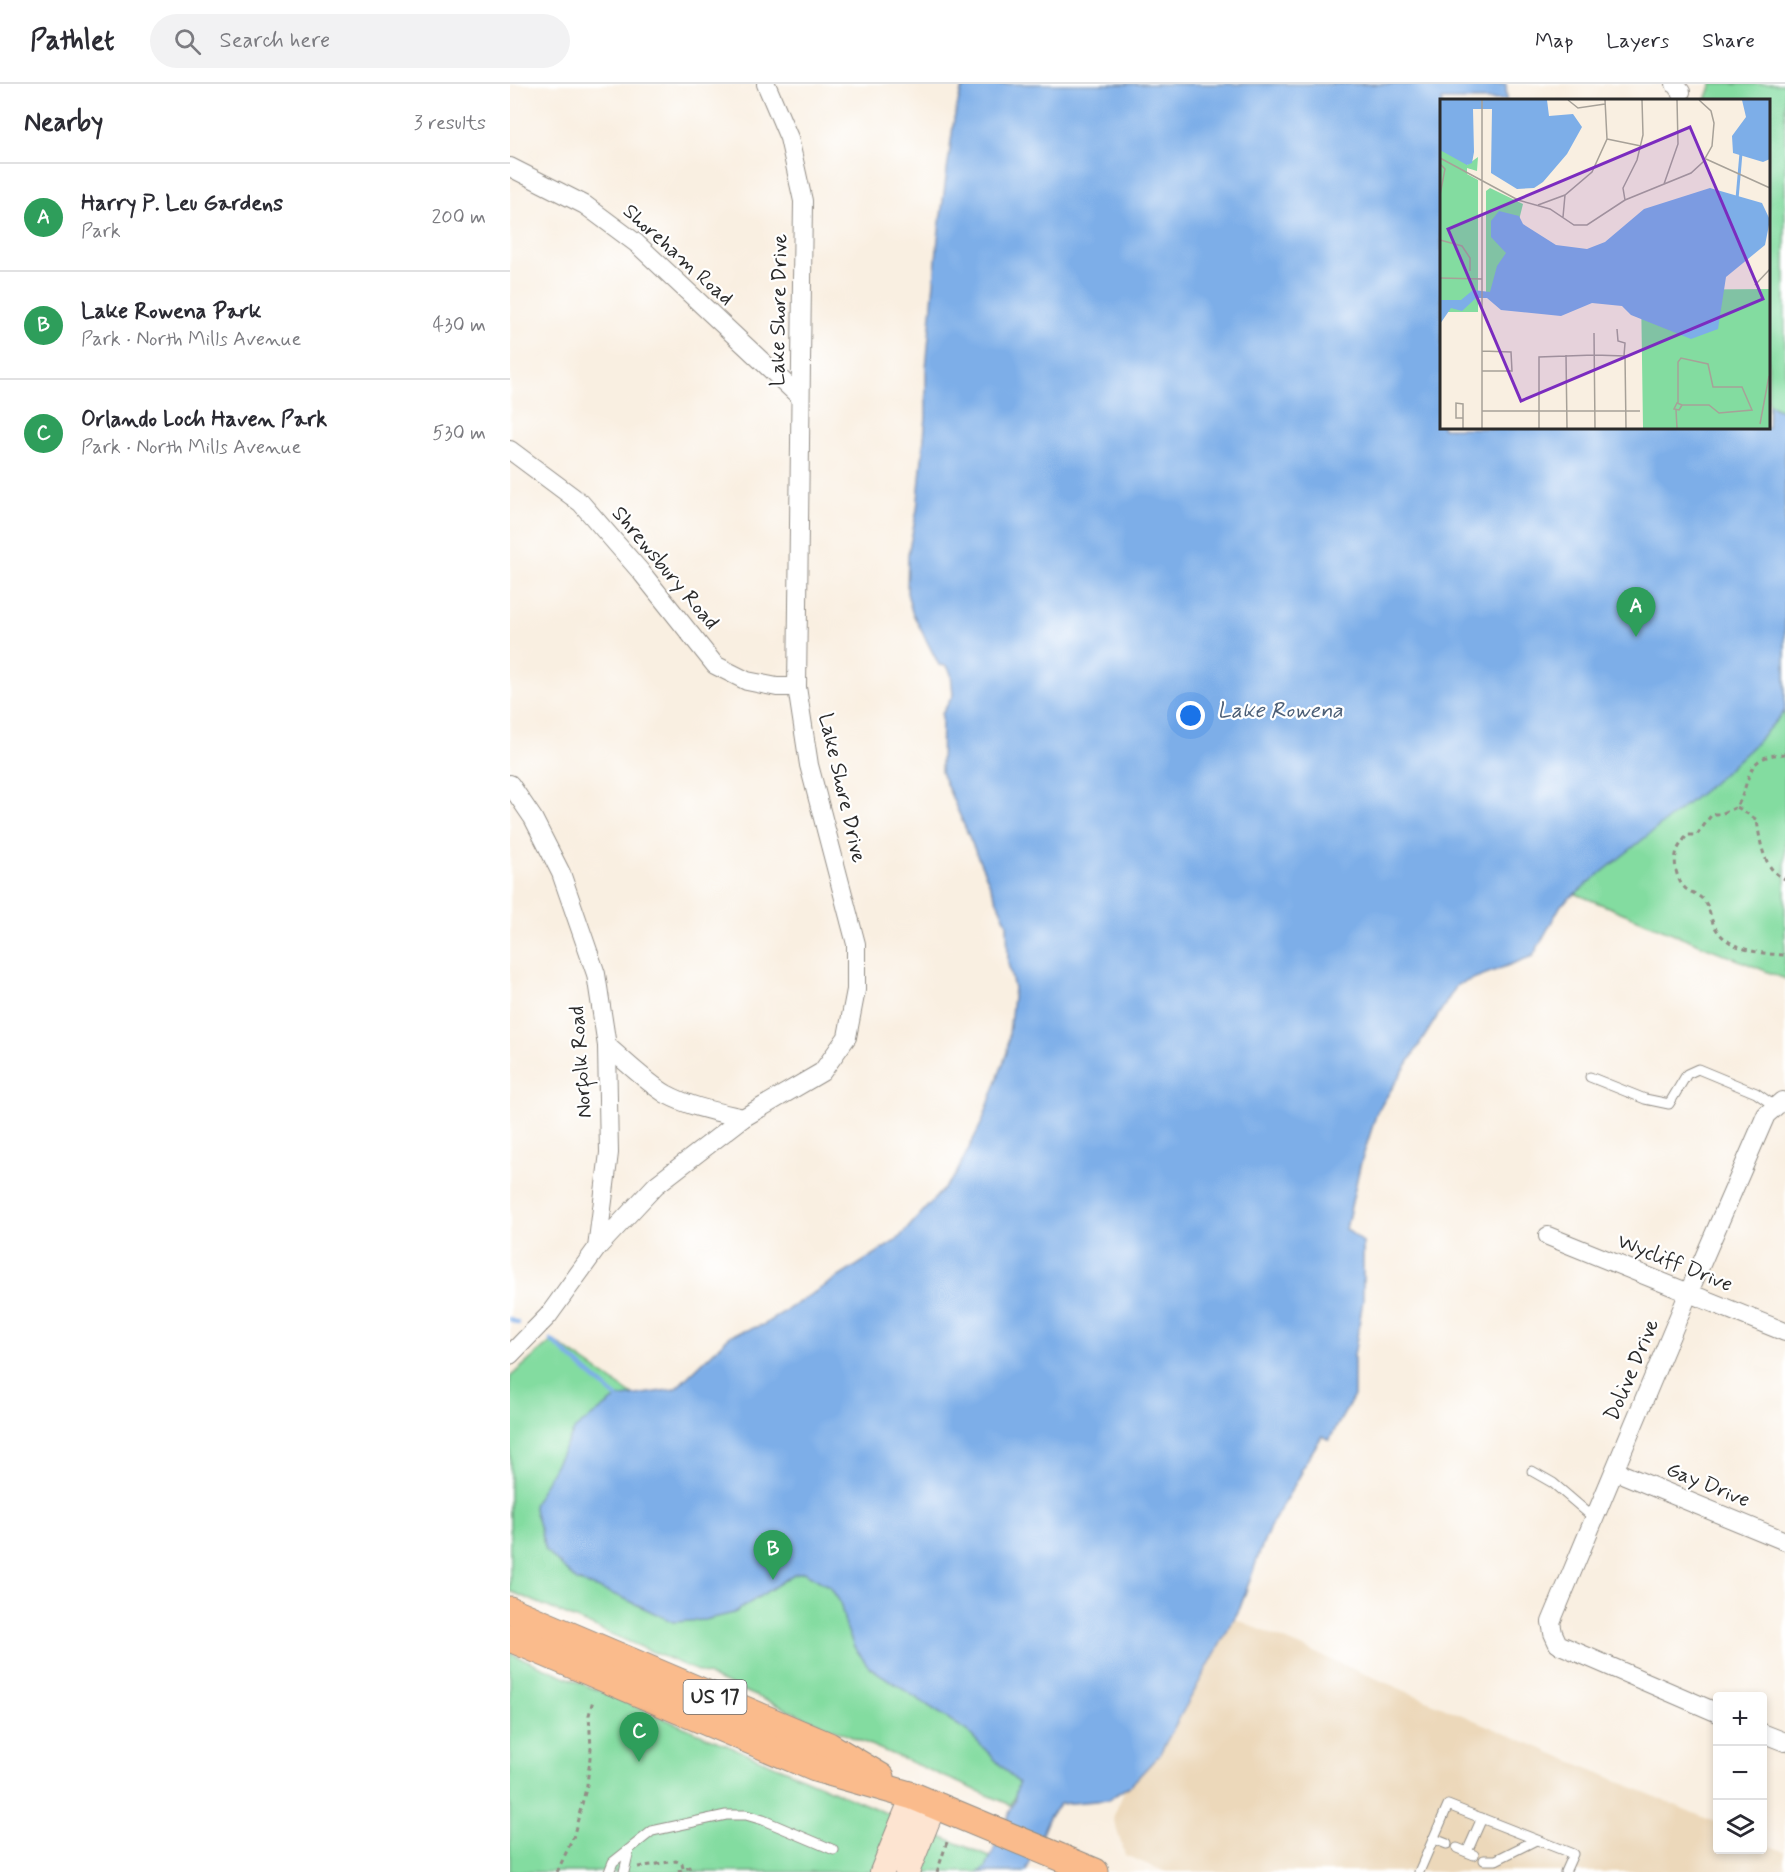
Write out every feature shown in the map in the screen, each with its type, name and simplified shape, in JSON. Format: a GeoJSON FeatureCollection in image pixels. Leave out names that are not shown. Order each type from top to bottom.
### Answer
{"type":"FeatureCollection","features":[{"type":"Feature","properties":{"kind":"main road","name":"US 17"},"geometry":{"type":"LineString","coordinates":[[510,1610],[829,1746],[923,1800]]}},
{"type":"Feature","properties":{"kind":"main road","name":"US 17"},"geometry":{"type":"LineString","coordinates":[[510,1638],[815,1768],[923,1800],[1095,1872]]}},
{"type":"Feature","properties":{"kind":"main road"},"geometry":{"type":"LineString","coordinates":[[882,1872],[923,1800]]}},
{"type":"Feature","properties":{"kind":"main road"},"geometry":{"type":"LineString","coordinates":[[907,1872],[923,1800]]}},
{"type":"Feature","properties":{"kind":"street","name":"Lake Shore Drive"},"geometry":{"type":"LineString","coordinates":[[510,1355],[548,1316],[597,1248],[656,1185],[743,1118],[822,1072],[847,1037],[856,990],[855,944],[809,765],[797,687],[803,201],[789,138],[766,84]]}},
{"type":"Feature","properties":{"kind":"street","name":"Shoreham Road"},"geometry":{"type":"LineString","coordinates":[[510,167],[585,205],[636,243],[800,397]]}},
{"type":"Feature","properties":{"kind":"street","name":"Shrewsbury Road"},"geometry":{"type":"LineString","coordinates":[[510,450],[581,503],[641,572],[715,664],[747,681],[777,687],[797,687]]}},
{"type":"Feature","properties":{"kind":"street","name":"Norfolk Road"},"geometry":{"type":"LineString","coordinates":[[510,784],[534,818],[561,873],[596,974],[607,1046],[609,1153],[597,1248]]}},
{"type":"Feature","properties":{"kind":"street"},"geometry":{"type":"LineString","coordinates":[[607,1046],[639,1074],[667,1094],[697,1107],[743,1118]]}},
{"type":"Feature","properties":{"kind":"street","name":"Dolive Drive"},"geometry":{"type":"LineString","coordinates":[[1713,1711],[1558,1644],[1551,1622],[1689,1292],[1776,1108]]}},
{"type":"Feature","properties":{"kind":"street","name":"Wycliff Drive"},"geometry":{"type":"LineString","coordinates":[[1548,1236],[1785,1332]]}},
{"type":"Feature","properties":{"kind":"street","name":"Gay Drive"},"geometry":{"type":"LineString","coordinates":[[1615,1471],[1785,1541]]}},
{"type":"Feature","properties":{"kind":"street"},"geometry":{"type":"LineString","coordinates":[[1767,1735],[1785,1743]]}},
{"type":"Feature","properties":{"kind":"lane"},"geometry":{"type":"LineString","coordinates":[[1590,1077],[1645,1099],[1669,1104],[1687,1074],[1698,1069],[1756,1093],[1776,1108]]}},
{"type":"Feature","properties":{"kind":"lane"},"geometry":{"type":"LineString","coordinates":[[1532,1471],[1553,1483],[1594,1519]]}},
{"type":"Feature","properties":{"kind":"lane"},"geometry":{"type":"LineString","coordinates":[[1419,1872],[1448,1805],[1573,1854],[1565,1872]]}},
{"type":"Feature","properties":{"kind":"lane"},"geometry":{"type":"LineString","coordinates":[[609,1872],[613,1862],[652,1831],[726,1815],[746,1815],[763,1820],[834,1850]]}},
{"type":"Feature","properties":{"kind":"lane"},"geometry":{"type":"LineString","coordinates":[[1457,1848],[1470,1854],[1482,1818]]}},
{"type":"Feature","properties":{"kind":"lane"},"geometry":{"type":"LineString","coordinates":[[1434,1839],[1446,1844]]}},
{"type":"Feature","properties":{"kind":"lane"},"geometry":{"type":"LineString","coordinates":[[1484,1860],[1496,1860],[1536,1840]]}},
{"type":"Feature","properties":{"kind":"lane"},"geometry":{"type":"LineString","coordinates":[[624,1872],[629,1850]]}},
{"type":"Feature","properties":{"kind":"path"},"geometry":{"type":"LineString","coordinates":[[1785,754],[1762,757],[1753,766],[1737,807],[1721,814],[1712,814],[1697,835],[1687,835],[1677,851],[1675,870],[1683,887],[1701,897],[1707,904],[1710,919],[1718,934],[1743,949],[1767,954],[1785,954]]}},
{"type":"Feature","properties":{"kind":"path"},"geometry":{"type":"LineString","coordinates":[[1737,807],[1757,820],[1765,857],[1777,875],[1785,879]]}},
{"type":"Feature","properties":{"kind":"path"},"geometry":{"type":"LineString","coordinates":[[557,1872],[573,1838],[587,1785],[591,1748],[589,1715],[593,1700]]}},
{"type":"Feature","properties":{"kind":"path"},"geometry":{"type":"LineString","coordinates":[[937,1872],[947,1842]]}},
{"type":"Feature","properties":{"kind":"path"},"geometry":{"type":"LineString","coordinates":[[632,1872],[638,1867],[676,1861],[681,1864],[684,1871]]}},
{"type":"Feature","properties":{"kind":"path"},"geometry":{"type":"LineString","coordinates":[[678,1872],[693,1866]]}},
{"type":"Feature","properties":{"kind":"shaded area"},"geometry":{"type":"Polygon","coordinates":[[[1202,1605],[1713,1821],[1713,1854],[1767,1854],[1767,1845],[1785,1852],[1785,1872],[1166,1872],[1125,1855],[1113,1818],[1202,1605]]]}},
{"type":"Feature","properties":{"kind":"green space"},"geometry":{"type":"Polygon","coordinates":[[[1712,84],[1785,84],[1785,979],[1409,826],[1767,429],[1770,429],[1770,99],[1706,99],[1712,84]]]}},
{"type":"Feature","properties":{"kind":"green space"},"geometry":{"type":"Polygon","coordinates":[[[553,1340],[653,1409],[1049,1709],[1011,1805],[510,1591],[510,1377],[553,1340]]]}},
{"type":"Feature","properties":{"kind":"green space"},"geometry":{"type":"Polygon","coordinates":[[[510,1653],[1025,1872],[510,1872],[510,1653]]]}},
{"type":"Feature","properties":{"kind":"water","name":"Lake Rowena"},"geometry":{"type":"Polygon","coordinates":[[[968,84],[1506,84],[1507,99],[1440,99],[1440,429],[1770,429],[1770,404],[1785,412],[1785,711],[1754,745],[1712,784],[1561,905],[1533,956],[1457,985],[1377,1112],[1360,1166],[1346,1229],[1363,1242],[1363,1300],[1354,1356],[1354,1396],[1329,1440],[1322,1436],[1300,1471],[1302,1472],[1270,1527],[1240,1608],[1159,1755],[1131,1785],[1108,1800],[1060,1804],[1049,1817],[1026,1872],[979,1872],[986,1868],[1014,1802],[1018,1783],[967,1731],[869,1667],[854,1647],[840,1602],[830,1587],[804,1572],[794,1574],[734,1613],[705,1620],[673,1622],[621,1597],[577,1581],[546,1551],[533,1505],[575,1429],[617,1398],[675,1389],[731,1335],[763,1325],[897,1240],[955,1176],[982,1122],[1007,1052],[1014,988],[1008,963],[1007,924],[941,772],[942,714],[953,695],[951,674],[947,666],[939,665],[912,612],[907,593],[908,554],[917,510],[926,417],[926,369],[938,238],[954,119],[961,91],[968,84]]]}},
{"type":"Feature","properties":{"kind":"waterway"},"geometry":{"type":"LineString","coordinates":[[510,1319],[518,1323]]}},
{"type":"Feature","properties":{"kind":"waterway"},"geometry":{"type":"LineString","coordinates":[[551,1340],[617,1398]]}},
{"type":"Feature","properties":{"kind":"place","name":"Harry P. Leu Gardens"},"geometry":{"type":"Point","coordinates":[1636,637]}},
{"type":"Feature","properties":{"kind":"place","name":"Lake Rowena Park"},"geometry":{"type":"Point","coordinates":[773,1580]}},
{"type":"Feature","properties":{"kind":"place","name":"Orlando Loch Haven Park"},"geometry":{"type":"Point","coordinates":[639,1762]}}]}
